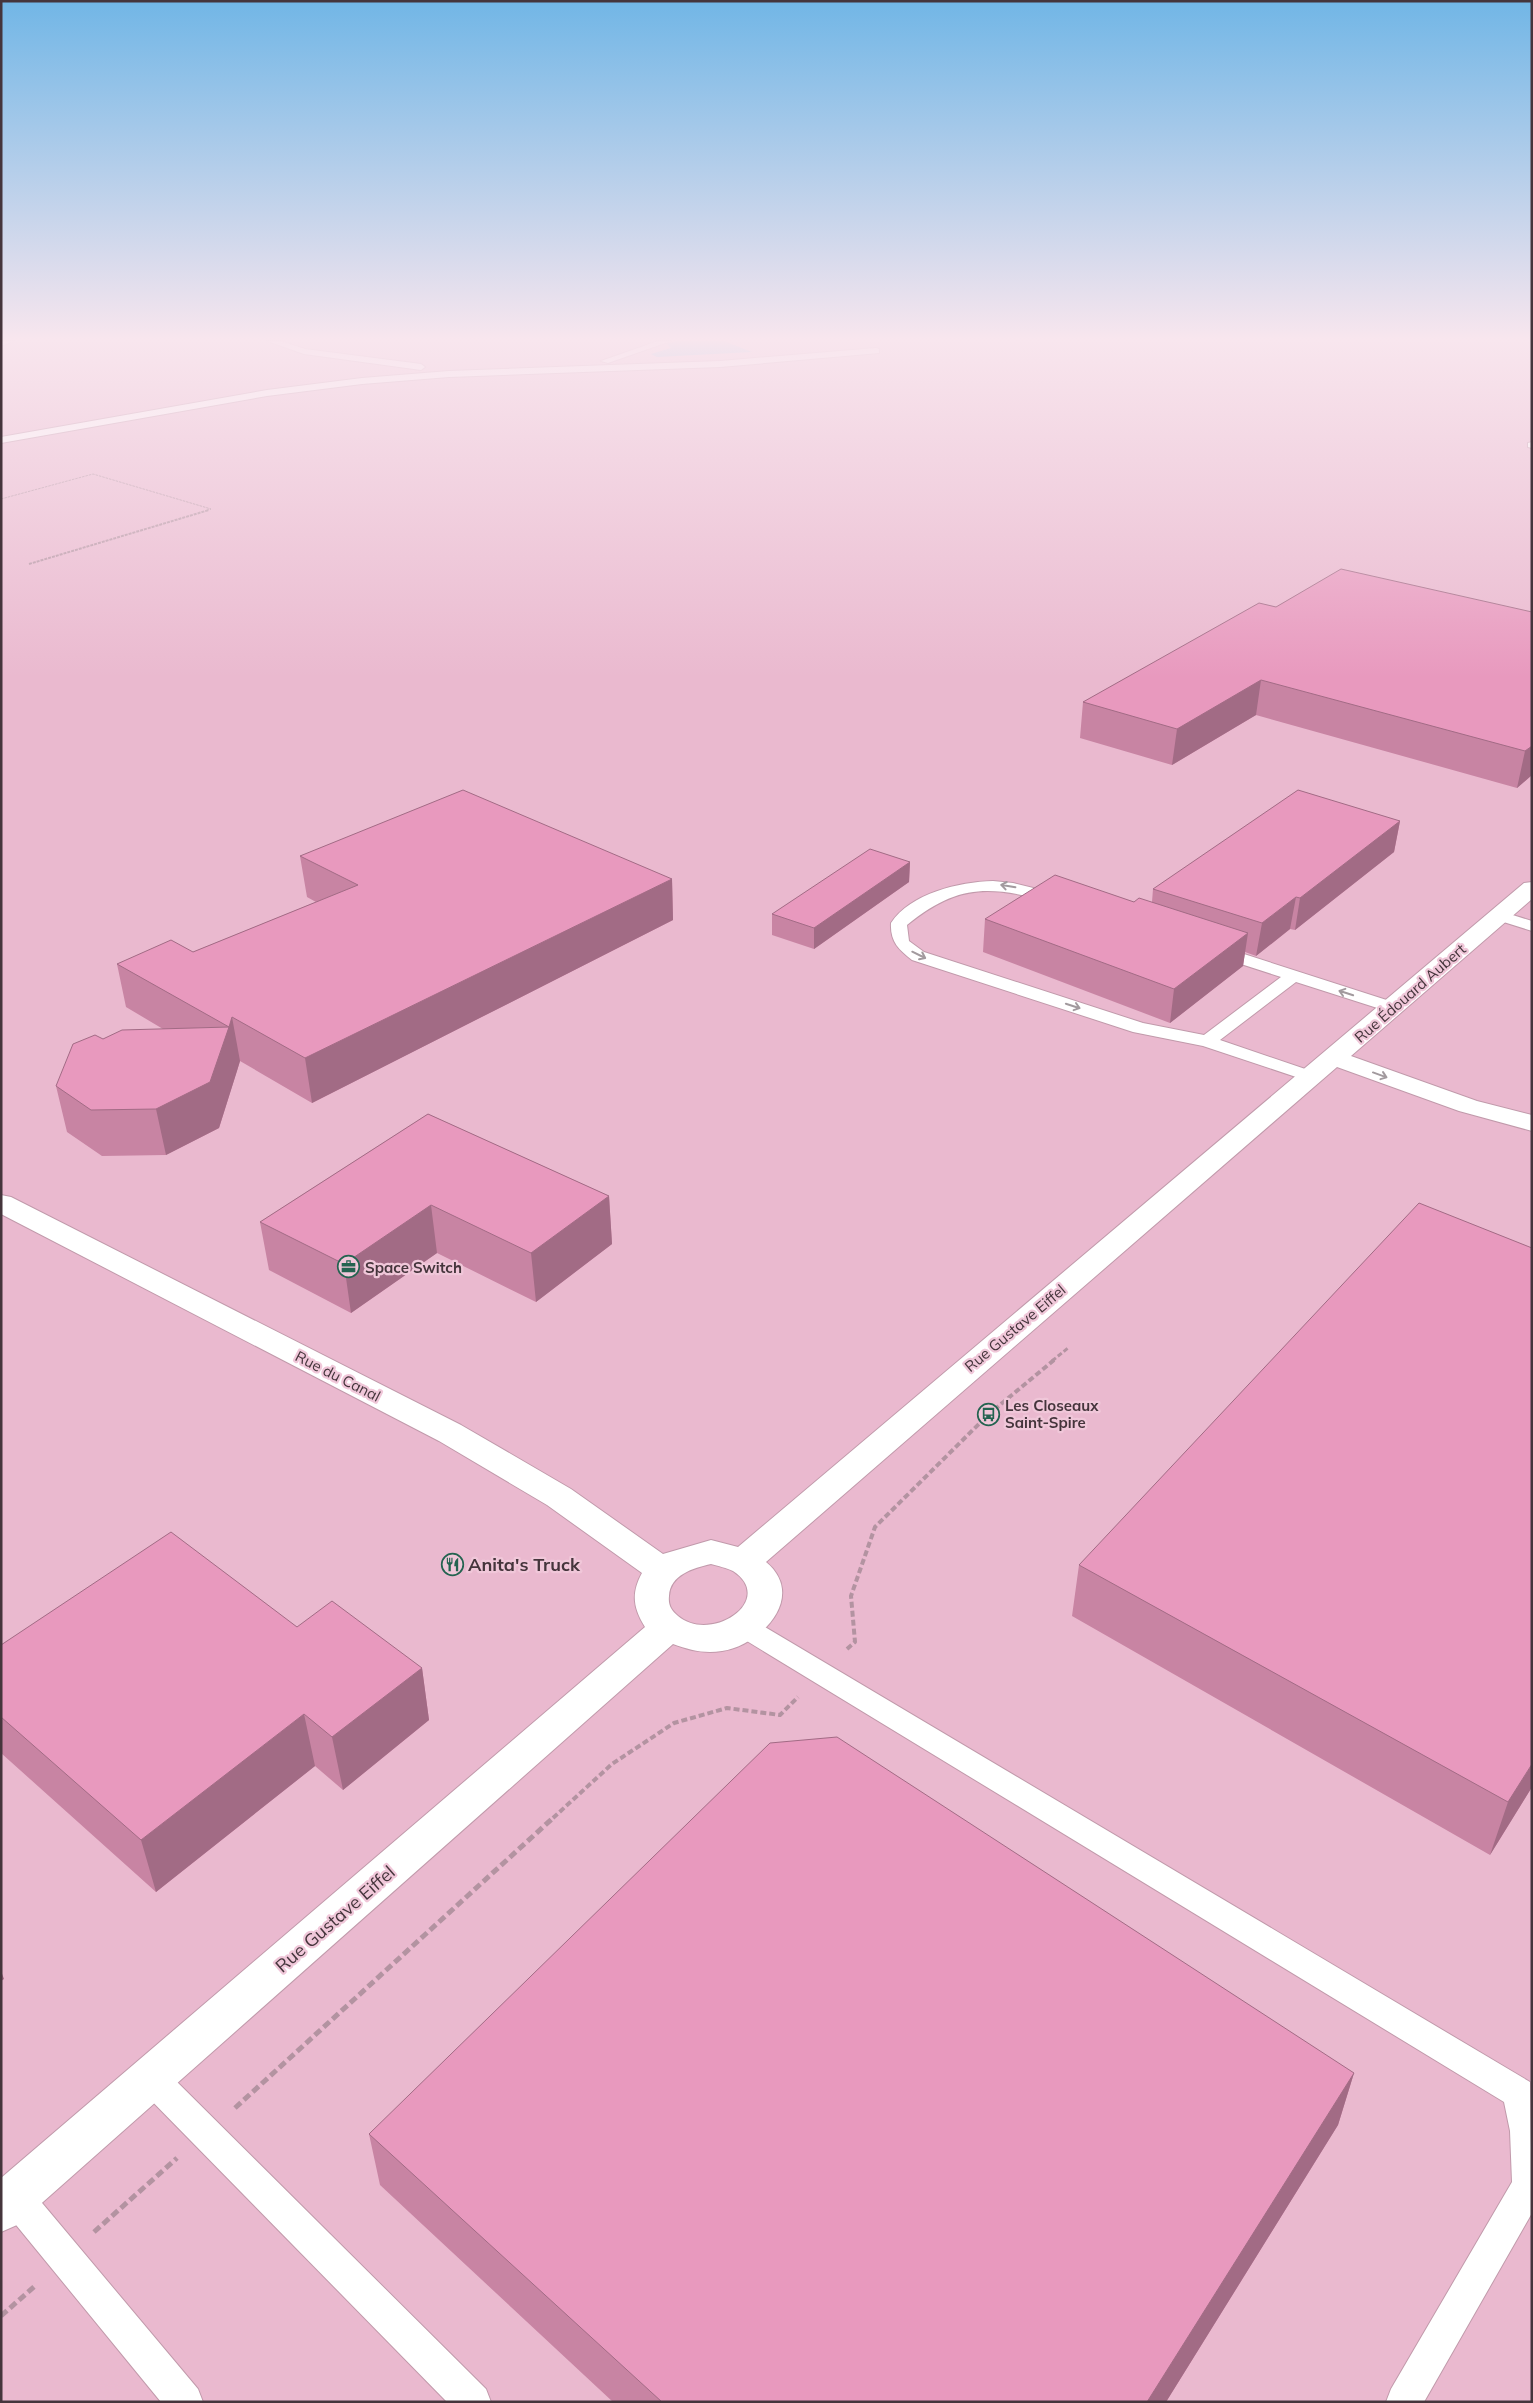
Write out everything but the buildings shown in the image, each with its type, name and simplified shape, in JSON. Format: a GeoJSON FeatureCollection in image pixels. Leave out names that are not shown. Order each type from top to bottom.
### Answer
{"type":"FeatureCollection","features":[{"type":"Feature","properties":{"kind":"street","name":"Rue Édouard Aubert"},"geometry":{"type":"LineString","coordinates":[[1287,1096],[1393,1008],[1532,888]]}},
{"type":"Feature","properties":{"kind":"street"},"geometry":{"type":"LineString","coordinates":[[1334,1058],[1468,1106],[1532,1123]]}},
{"type":"Feature","properties":{"kind":"street","name":"Rue Gustave Eiffel"},"geometry":{"type":"LineString","coordinates":[[745,1561],[850,1468],[1287,1096]]}},
{"type":"Feature","properties":{"kind":"street","name":"Rue du Canal"},"geometry":{"type":"LineString","coordinates":[[1,1203],[450,1433],[559,1497],[662,1570]]}},
{"type":"Feature","properties":{"kind":"street"},"geometry":{"type":"LineString","coordinates":[[711,1552],[745,1561],[756,1570],[764,1582],[766,1594],[764,1606],[757,1619],[746,1628],[715,1639],[690,1637],[668,1628],[658,1618],[652,1606],[651,1593],[654,1581],[662,1570],[676,1561],[693,1554],[711,1552]]}},
{"type":"Feature","properties":{"kind":"street","name":"Rue Gustave Eiffel"},"geometry":{"type":"LineString","coordinates":[[8,2203],[557,1727],[668,1628]]}},
{"type":"Feature","properties":{"kind":"lane"},"geometry":{"type":"LineString","coordinates":[[1073,903],[1036,891],[1001,885],[978,885],[955,889],[918,906],[899,923],[898,936],[904,946],[918,956],[1139,1028],[1207,1041],[1311,1077]]}},
{"type":"Feature","properties":{"kind":"lane"},"geometry":{"type":"LineString","coordinates":[[1500,916],[1532,926]]}},
{"type":"Feature","properties":{"kind":"lane"},"geometry":{"type":"LineString","coordinates":[[1202,945],[1393,1008]]}},
{"type":"Feature","properties":{"kind":"lane"},"geometry":{"type":"LineString","coordinates":[[1207,1041],[1294,975]]}},
{"type":"Feature","properties":{"kind":"lane"},"geometry":{"type":"LineString","coordinates":[[746,1628],[1518,2092],[1526,2131],[1529,2185],[1404,2402]]}},
{"type":"Feature","properties":{"kind":"lane"},"geometry":{"type":"LineString","coordinates":[[151,2078],[473,2402]]}},
{"type":"Feature","properties":{"kind":"lane"},"geometry":{"type":"LineString","coordinates":[[8,2203],[65,2258],[186,2402]]}},
{"type":"Feature","properties":{"kind":"path"},"geometry":{"type":"LineString","coordinates":[[1,499],[93,474],[212,509],[29,564]]}},
{"type":"Feature","properties":{"kind":"path"},"geometry":{"type":"LineString","coordinates":[[1,2316],[206,2133],[612,1764],[674,1723],[683,1720],[726,1708],[780,1715],[855,1642],[851,1596],[875,1527],[990,1414],[1068,1348]]}},
{"type":"Feature","properties":{"kind":"shaded area"},"geometry":{"type":"Polygon","coordinates":[[[1,453],[1532,453],[1532,2402],[1,2402],[1,453]]]}},
{"type":"Feature","properties":{"kind":"place","name":"Space Switch"},"geometry":{"type":"Point","coordinates":[349,1267]}},
{"type":"Feature","properties":{"kind":"place","name":"Les Closeaux Saint-Spire"},"geometry":{"type":"Point","coordinates":[989,1414]}},
{"type":"Feature","properties":{"kind":"place","name":"Anita's Truck"},"geometry":{"type":"Point","coordinates":[452,1564]}}]}
